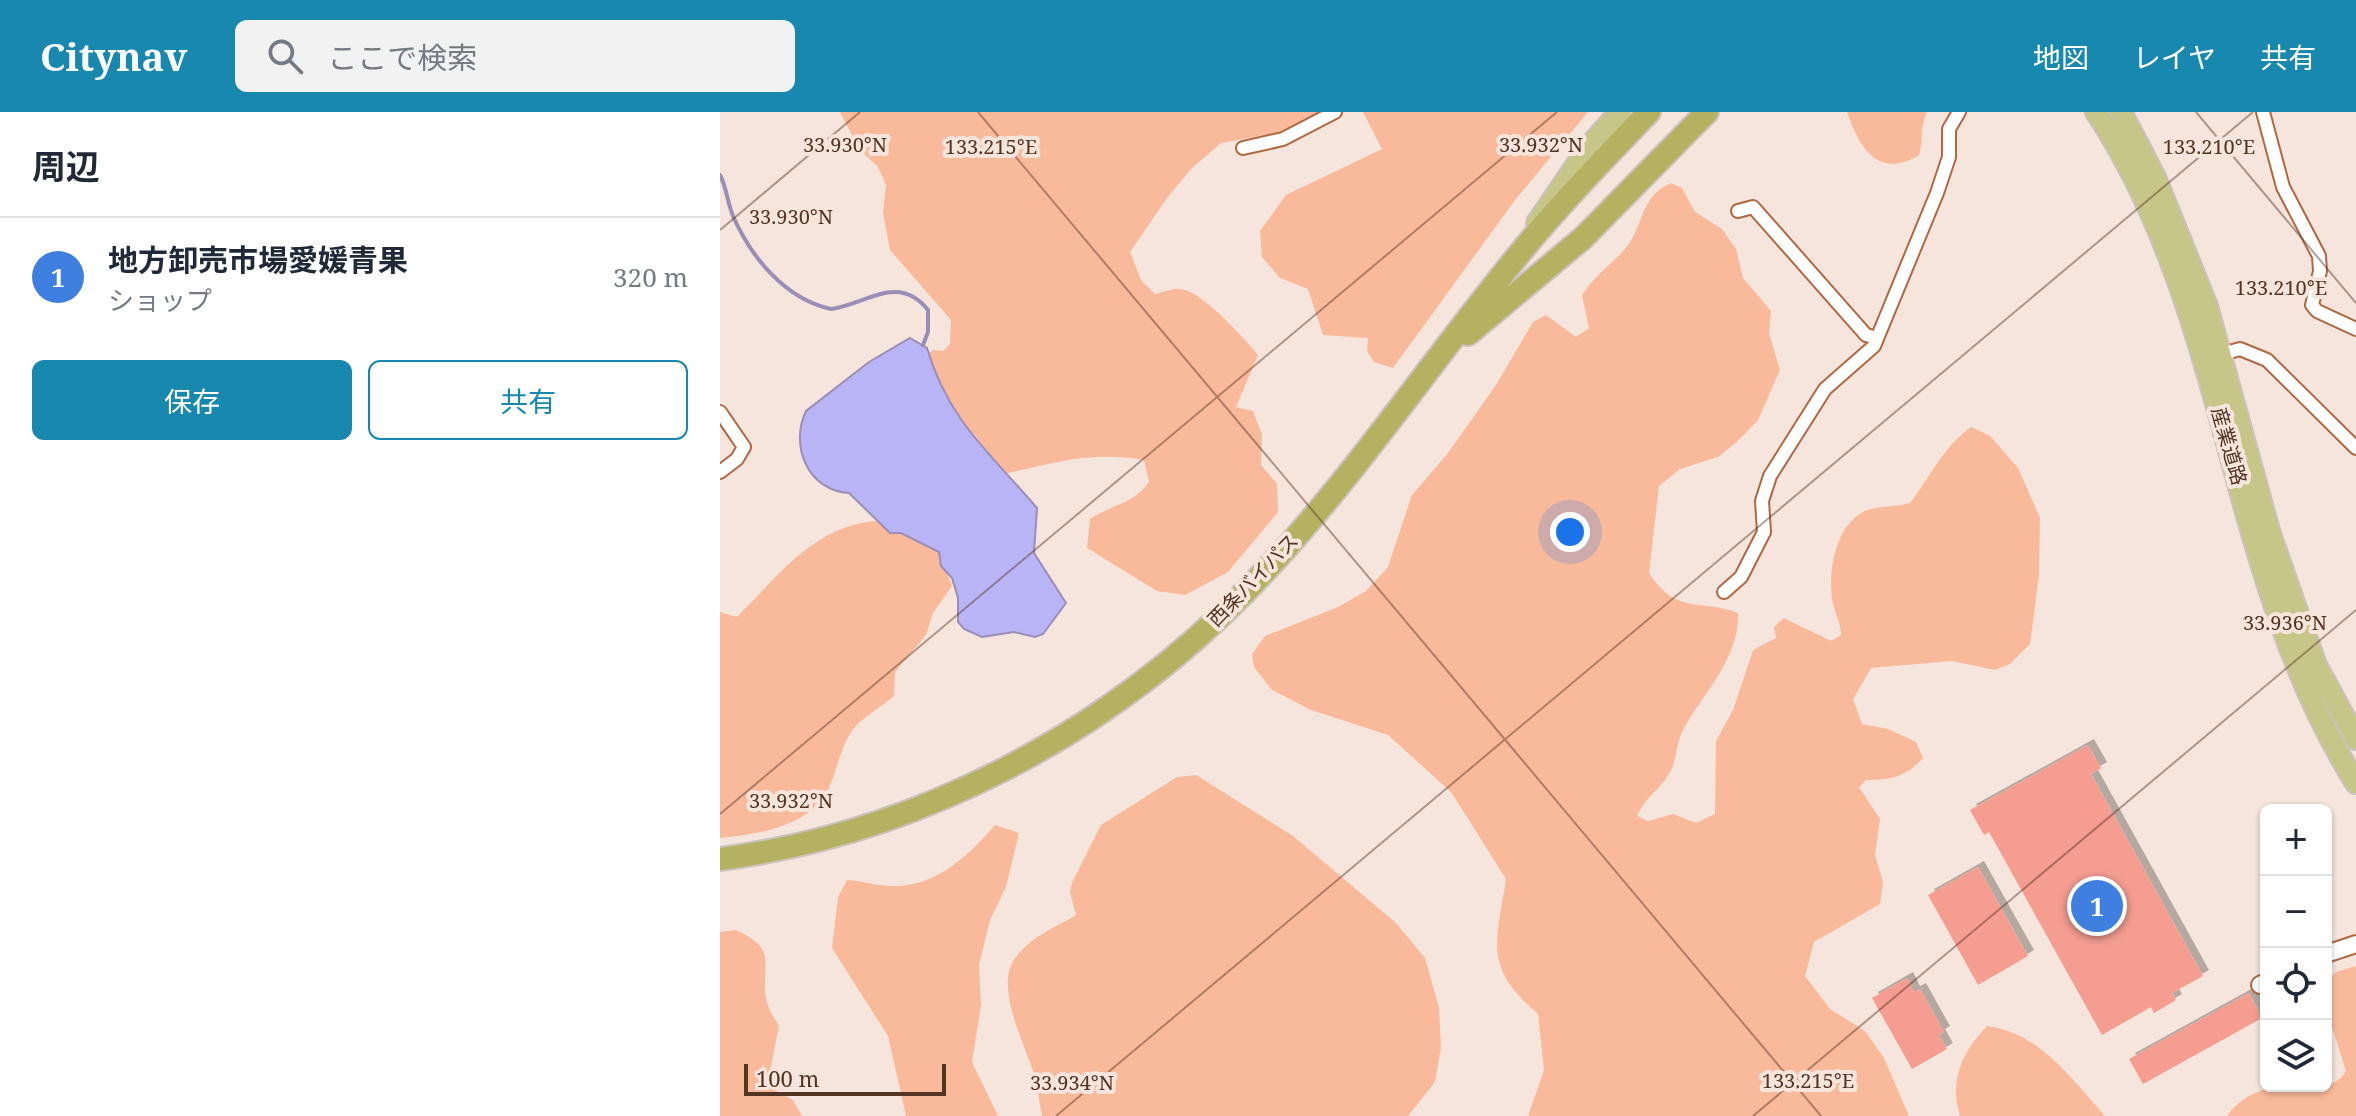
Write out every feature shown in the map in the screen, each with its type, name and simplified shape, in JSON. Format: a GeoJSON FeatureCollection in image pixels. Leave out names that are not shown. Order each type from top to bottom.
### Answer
{"type":"FeatureCollection","features":[{"type":"Feature","properties":{"kind":"highway","name":"西条バイパス"},"geometry":{"type":"LineString","coordinates":[[720,859],[798,845],[896,816],[1006,769],[1103,711],[1202,633],[1244,593],[1331,495],[1517,257],[1649,112]]}},
{"type":"Feature","properties":{"kind":"highway"},"geometry":{"type":"LineString","coordinates":[[1437,360],[1583,238],[1707,112]]}},
{"type":"Feature","properties":{"kind":"main road"},"geometry":{"type":"LineString","coordinates":[[1517,257],[1590,145],[1620,112]]}},
{"type":"Feature","properties":{"kind":"main road"},"geometry":{"type":"LineString","coordinates":[[2085,112],[2129,170]]}},
{"type":"Feature","properties":{"kind":"main road","name":"産業道路"},"geometry":{"type":"LineString","coordinates":[[2096,112],[2168,249],[2316,665],[2356,739]]}},
{"type":"Feature","properties":{"kind":"main road","name":"産業道路"},"geometry":{"type":"LineString","coordinates":[[2119,112],[2179,232],[2207,358],[2271,594],[2305,684],[2356,783]]}},
{"type":"Feature","properties":{"kind":"street"},"geometry":{"type":"LineString","coordinates":[[1243,148],[1283,139],[1335,112]]}},
{"type":"Feature","properties":{"kind":"street"},"geometry":{"type":"LineString","coordinates":[[1724,592],[1741,577],[1764,532],[1762,501],[1770,476],[1825,389],[1874,346],[1937,193],[1949,157],[1949,129],[1959,112]]}},
{"type":"Feature","properties":{"kind":"street"},"geometry":{"type":"LineString","coordinates":[[2263,112],[2283,187],[2319,256],[2320,271],[2312,305],[2317,311],[2356,329]]}},
{"type":"Feature","properties":{"kind":"street"},"geometry":{"type":"LineString","coordinates":[[1738,211],[1753,207],[1866,335],[1877,338]]}},
{"type":"Feature","properties":{"kind":"street"},"geometry":{"type":"LineString","coordinates":[[2207,358],[2240,349],[2267,360],[2356,448]]}},
{"type":"Feature","properties":{"kind":"street"},"geometry":{"type":"LineString","coordinates":[[720,412],[744,447],[737,459],[720,472]]}},
{"type":"Feature","properties":{"kind":"street"},"geometry":{"type":"LineString","coordinates":[[2332,952],[2356,944]]}},
{"type":"Feature","properties":{"kind":"shaded area"},"geometry":{"type":"Polygon","coordinates":[[[840,112],[1321,112],[1281,132],[1221,143],[1191,169],[1130,252],[1141,280],[1155,294],[1174,289],[1189,291],[1222,316],[1258,355],[1236,407],[1253,411],[1262,435],[1261,465],[1277,484],[1278,512],[1228,572],[1185,595],[1157,591],[1087,548],[1090,519],[1129,500],[1149,482],[1144,460],[1090,457],[1007,473],[994,463],[976,436],[958,419],[941,391],[929,353],[933,350],[943,351],[950,344],[951,320],[890,250],[883,213],[886,185],[878,167],[859,149],[840,112]]]}},
{"type":"Feature","properties":{"kind":"shaded area"},"geometry":{"type":"Polygon","coordinates":[[[1363,112],[1588,112],[1515,200],[1393,368],[1374,362],[1367,351],[1368,338],[1323,335],[1308,289],[1280,278],[1262,257],[1260,231],[1286,195],[1382,149],[1363,112]]]}},
{"type":"Feature","properties":{"kind":"shaded area"},"geometry":{"type":"Polygon","coordinates":[[[1847,112],[1927,112],[1919,155],[1905,162],[1881,162],[1864,148],[1847,112]]]}},
{"type":"Feature","properties":{"kind":"shaded area"},"geometry":{"type":"Polygon","coordinates":[[[1671,183],[1682,188],[1695,212],[1722,229],[1736,249],[1743,278],[1771,311],[1769,333],[1780,370],[1758,420],[1738,441],[1718,457],[1680,469],[1659,486],[1649,573],[1659,586],[1679,601],[1738,613],[1737,629],[1727,660],[1683,730],[1670,772],[1637,816],[1648,821],[1673,814],[1696,823],[1715,814],[1716,741],[1733,710],[1753,650],[1776,638],[1774,627],[1784,618],[1831,641],[1841,635],[1832,599],[1831,574],[1841,536],[1856,516],[1867,510],[1910,503],[1945,453],[1971,427],[1990,436],[2018,468],[2040,518],[2039,575],[2030,644],[2010,664],[1995,670],[1952,661],[1871,668],[1853,699],[1862,724],[1888,729],[1916,742],[1923,758],[1904,773],[1891,778],[1866,780],[1859,787],[1880,819],[1875,855],[1883,882],[1880,904],[1814,942],[1805,976],[1830,1009],[1865,1031],[1884,1058],[1909,1116],[1528,1116],[1544,1070],[1538,1014],[1508,982],[1498,953],[1497,938],[1506,879],[1451,792],[1388,735],[1311,710],[1272,690],[1254,667],[1252,654],[1265,636],[1338,607],[1366,591],[1388,567],[1412,495],[1448,453],[1496,385],[1533,322],[1546,315],[1576,337],[1589,328],[1582,295],[1625,249],[1653,196],[1671,183]]]}},
{"type":"Feature","properties":{"kind":"shaded area"},"geometry":{"type":"Polygon","coordinates":[[[910,338],[927,348],[946,396],[972,434],[1037,508],[1034,553],[1066,603],[1043,634],[1035,637],[1014,632],[982,637],[964,629],[958,622],[958,598],[952,578],[941,566],[939,552],[901,533],[890,533],[849,493],[823,484],[806,465],[800,439],[806,411],[869,362],[910,338]]]}},
{"type":"Feature","properties":{"kind":"shaded area"},"geometry":{"type":"Polygon","coordinates":[[[876,521],[890,533],[901,533],[939,552],[952,586],[933,613],[926,635],[895,672],[894,696],[855,727],[831,783],[813,809],[768,830],[720,838],[720,612],[737,617],[783,569],[816,542],[854,525],[876,521]]]}},
{"type":"Feature","properties":{"kind":"shaded area"},"geometry":{"type":"Polygon","coordinates":[[[1196,775],[1293,836],[1396,923],[1425,958],[1439,1008],[1441,1048],[1435,1082],[1408,1116],[1042,1116],[1034,1074],[1009,998],[1010,969],[1029,943],[1076,915],[1070,892],[1072,883],[1101,825],[1177,777],[1196,775]]]}},
{"type":"Feature","properties":{"kind":"shaded area"},"geometry":{"type":"Polygon","coordinates":[[[995,825],[1019,833],[1006,887],[990,920],[979,965],[981,1005],[972,1062],[998,1116],[906,1116],[888,1036],[832,948],[838,897],[847,880],[891,886],[926,880],[964,857],[995,825]]]}},
{"type":"Feature","properties":{"kind":"shaded area"},"geometry":{"type":"Polygon","coordinates":[[[736,930],[762,948],[766,996],[779,1026],[767,1086],[793,1100],[802,1116],[720,1116],[720,932],[736,930]]]}},
{"type":"Feature","properties":{"kind":"shaded area"},"geometry":{"type":"Polygon","coordinates":[[[2356,966],[2356,1116],[2227,1116],[2243,1100],[2259,1091],[2332,1092],[2332,1083],[2346,1071],[2332,1027],[2332,976],[2356,966]]]}},
{"type":"Feature","properties":{"kind":"shaded area"},"geometry":{"type":"Polygon","coordinates":[[[1987,1026],[2006,1030],[2039,1048],[2067,1073],[2105,1116],[1960,1116],[1956,1091],[1960,1068],[1971,1046],[1987,1026]]]}},
{"type":"Feature","properties":{"kind":"building"},"geometry":{"type":"Polygon","coordinates":[[[2088,745],[2101,768],[2091,774],[2203,976],[2172,993],[2176,1000],[2154,1013],[2151,1007],[2102,1035],[1989,832],[1984,835],[1970,810],[2088,745]]]}},
{"type":"Feature","properties":{"kind":"building"},"geometry":{"type":"Polygon","coordinates":[[[1978,867],[2028,956],[1978,985],[1928,895],[1978,867]]]}},
{"type":"Feature","properties":{"kind":"building"},"geometry":{"type":"Polygon","coordinates":[[[1907,978],[1914,992],[1920,989],[1944,1032],[1939,1035],[1947,1049],[1912,1069],[1872,998],[1907,978]]]}},
{"type":"Feature","properties":{"kind":"building"},"geometry":{"type":"Polygon","coordinates":[[[2249,993],[2260,1014],[2260,1019],[2143,1084],[2129,1059],[2249,993]]]}},
{"type":"Feature","properties":{"kind":"waterway"},"geometry":{"type":"LineString","coordinates":[[720,175],[740,231],[760,261],[785,286],[814,304],[831,309],[894,292],[917,299],[928,310],[928,332],[923,345]]}},
{"type":"Feature","properties":{"kind":"place","name":"地方卸売市場愛媛青果"},"geometry":{"type":"Point","coordinates":[2097,906]}}]}
